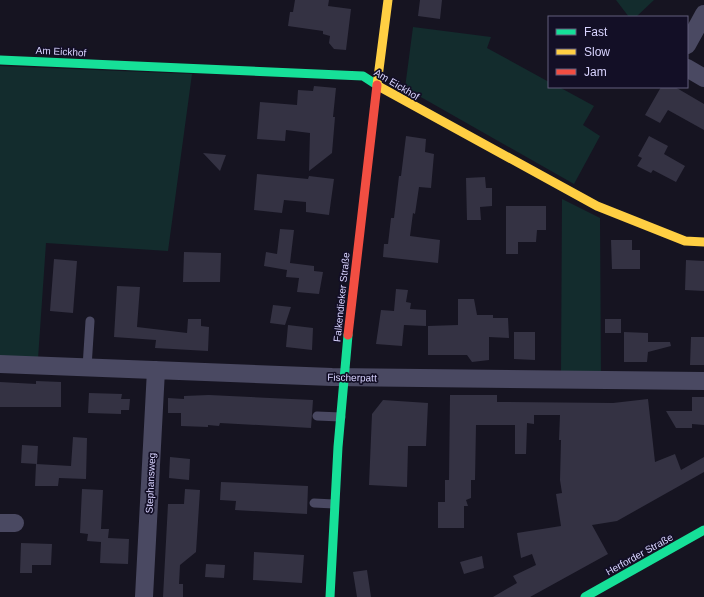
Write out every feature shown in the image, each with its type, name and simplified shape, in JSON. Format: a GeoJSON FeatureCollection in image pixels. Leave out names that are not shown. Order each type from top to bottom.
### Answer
{"type":"FeatureCollection","features":[{"type":"Feature","properties":{"kind":"street","name":"Falkendieker Straße"},"geometry":{"type":"LineString","coordinates":[[330,597],[334,504],[344,377],[376,84],[388,0]]}},
{"type":"Feature","properties":{"kind":"street"},"geometry":{"type":"LineString","coordinates":[[688,43],[704,14]]}},
{"type":"Feature","properties":{"kind":"street","name":"Am Eickhof"},"geometry":{"type":"LineString","coordinates":[[0,60],[363,76],[392,95],[597,206],[685,241],[704,242]]}},
{"type":"Feature","properties":{"kind":"street"},"geometry":{"type":"LineString","coordinates":[[688,69],[704,78]]}},
{"type":"Feature","properties":{"kind":"street","name":"Fischerpatt"},"geometry":{"type":"LineString","coordinates":[[0,364],[344,377],[704,381]]}},
{"type":"Feature","properties":{"kind":"street","name":"Stephansweg"},"geometry":{"type":"LineString","coordinates":[[144,597],[156,370]]}},
{"type":"Feature","properties":{"kind":"street","name":"Herforder Straße"},"geometry":{"type":"LineString","coordinates":[[585,597],[704,530]]}},
{"type":"Feature","properties":{"kind":"lane"},"geometry":{"type":"LineString","coordinates":[[87,367],[90,321]]}},
{"type":"Feature","properties":{"kind":"lane"},"geometry":{"type":"LineString","coordinates":[[317,416],[341,417]]}},
{"type":"Feature","properties":{"kind":"lane"},"geometry":{"type":"LineString","coordinates":[[314,503],[334,504]]}},
{"type":"Feature","properties":{"kind":"green space"},"geometry":{"type":"Polygon","coordinates":[[[616,0],[654,0],[637,16],[628,16],[616,0]]]}},
{"type":"Feature","properties":{"kind":"green space"},"geometry":{"type":"Polygon","coordinates":[[[413,27],[491,37],[487,48],[548,81],[548,88],[561,88],[594,106],[583,125],[600,136],[574,184],[405,88],[413,27]]]}},
{"type":"Feature","properties":{"kind":"green space"},"geometry":{"type":"Polygon","coordinates":[[[0,66],[192,74],[168,251],[46,243],[38,359],[0,356],[0,66]]]}},
{"type":"Feature","properties":{"kind":"green space"},"geometry":{"type":"Polygon","coordinates":[[[562,199],[600,218],[601,374],[561,373],[562,199]]]}},
{"type":"Feature","properties":{"kind":"building"},"geometry":{"type":"Polygon","coordinates":[[[295,0],[329,0],[328,6],[351,9],[346,50],[334,49],[329,43],[330,36],[323,34],[323,31],[288,26],[290,12],[293,12],[295,0]]]}},
{"type":"Feature","properties":{"kind":"building"},"geometry":{"type":"Polygon","coordinates":[[[420,0],[442,0],[440,19],[418,16],[420,0]]]}},
{"type":"Feature","properties":{"kind":"building"},"geometry":{"type":"Polygon","coordinates":[[[314,86],[336,88],[333,117],[335,117],[332,153],[309,171],[310,133],[286,130],[285,141],[257,139],[260,102],[297,105],[298,90],[313,91],[314,86]]]}},
{"type":"Feature","properties":{"kind":"building"},"geometry":{"type":"Polygon","coordinates":[[[660,88],[677,88],[704,104],[704,130],[668,110],[660,123],[645,115],[660,88]]]}},
{"type":"Feature","properties":{"kind":"building"},"geometry":{"type":"Polygon","coordinates":[[[406,136],[426,139],[425,152],[434,154],[431,188],[419,187],[415,214],[413,213],[410,236],[440,240],[438,263],[383,257],[384,244],[388,244],[391,218],[394,218],[406,136]]]}},
{"type":"Feature","properties":{"kind":"building"},"geometry":{"type":"Polygon","coordinates":[[[649,136],[668,146],[664,154],[685,166],[676,182],[653,170],[651,173],[637,166],[642,158],[638,156],[649,136]]]}},
{"type":"Feature","properties":{"kind":"building"},"geometry":{"type":"Polygon","coordinates":[[[203,153],[226,155],[220,171],[203,153]]]}},
{"type":"Feature","properties":{"kind":"building"},"geometry":{"type":"Polygon","coordinates":[[[257,174],[308,179],[309,176],[334,179],[329,215],[306,212],[306,202],[284,200],[282,213],[254,210],[257,174]]]}},
{"type":"Feature","properties":{"kind":"building"},"geometry":{"type":"Polygon","coordinates":[[[485,177],[486,188],[492,188],[492,206],[480,207],[481,220],[467,220],[466,178],[485,177]]]}},
{"type":"Feature","properties":{"kind":"building"},"geometry":{"type":"Polygon","coordinates":[[[506,206],[546,206],[546,230],[537,230],[536,242],[518,242],[518,254],[506,254],[506,206]]]}},
{"type":"Feature","properties":{"kind":"building"},"geometry":{"type":"Polygon","coordinates":[[[280,229],[294,230],[290,263],[314,266],[314,271],[323,272],[319,294],[297,292],[299,278],[286,277],[287,270],[264,266],[266,252],[277,254],[280,229]]]}},
{"type":"Feature","properties":{"kind":"building"},"geometry":{"type":"Polygon","coordinates":[[[611,240],[632,240],[632,250],[640,250],[640,269],[612,269],[611,240]]]}},
{"type":"Feature","properties":{"kind":"building"},"geometry":{"type":"Polygon","coordinates":[[[184,252],[221,253],[220,282],[183,282],[184,252]]]}},
{"type":"Feature","properties":{"kind":"building"},"geometry":{"type":"Polygon","coordinates":[[[54,259],[77,261],[73,313],[50,311],[54,259]]]}},
{"type":"Feature","properties":{"kind":"building"},"geometry":{"type":"Polygon","coordinates":[[[686,260],[704,261],[704,291],[685,290],[686,260]]]}},
{"type":"Feature","properties":{"kind":"building"},"geometry":{"type":"Polygon","coordinates":[[[117,286],[140,287],[137,327],[187,333],[188,319],[201,319],[201,326],[209,327],[208,351],[155,348],[156,340],[114,337],[117,286]]]}},
{"type":"Feature","properties":{"kind":"building"},"geometry":{"type":"Polygon","coordinates":[[[396,289],[408,290],[406,302],[411,303],[410,309],[426,310],[426,326],[404,325],[402,346],[376,344],[381,310],[394,311],[396,289]]]}},
{"type":"Feature","properties":{"kind":"building"},"geometry":{"type":"Polygon","coordinates":[[[458,299],[474,299],[477,315],[493,315],[493,318],[508,318],[509,338],[489,337],[489,360],[472,362],[467,355],[428,355],[428,326],[458,325],[458,299]]]}},
{"type":"Feature","properties":{"kind":"building"},"geometry":{"type":"Polygon","coordinates":[[[273,305],[291,307],[285,325],[270,323],[273,305]]]}},
{"type":"Feature","properties":{"kind":"building"},"geometry":{"type":"Polygon","coordinates":[[[605,319],[621,319],[621,333],[605,333],[605,319]]]}},
{"type":"Feature","properties":{"kind":"building"},"geometry":{"type":"Polygon","coordinates":[[[288,325],[313,328],[312,350],[286,347],[288,325]]]}},
{"type":"Feature","properties":{"kind":"building"},"geometry":{"type":"Polygon","coordinates":[[[514,332],[535,332],[535,360],[514,359],[514,332]]]}},
{"type":"Feature","properties":{"kind":"building"},"geometry":{"type":"Polygon","coordinates":[[[624,332],[648,333],[648,342],[670,342],[671,346],[648,352],[647,362],[624,362],[624,332]]]}},
{"type":"Feature","properties":{"kind":"building"},"geometry":{"type":"Polygon","coordinates":[[[691,337],[704,337],[704,365],[690,365],[691,337]]]}},
{"type":"Feature","properties":{"kind":"building"},"geometry":{"type":"Polygon","coordinates":[[[36,381],[61,382],[61,407],[0,407],[0,382],[36,384],[36,381]]]}},
{"type":"Feature","properties":{"kind":"building"},"geometry":{"type":"Polygon","coordinates":[[[89,393],[122,394],[121,399],[130,399],[129,410],[121,410],[121,414],[88,413],[89,393]]]}},
{"type":"Feature","properties":{"kind":"building"},"geometry":{"type":"Polygon","coordinates":[[[209,395],[313,400],[311,428],[220,423],[219,426],[208,425],[208,427],[181,426],[181,413],[168,413],[168,398],[184,399],[184,396],[209,395]]]}},
{"type":"Feature","properties":{"kind":"building"},"geometry":{"type":"Polygon","coordinates":[[[450,395],[497,395],[497,402],[613,403],[648,399],[655,462],[675,454],[681,470],[704,457],[704,472],[617,521],[592,525],[608,554],[530,597],[493,597],[517,583],[513,576],[536,565],[532,554],[521,558],[517,533],[561,526],[556,494],[562,493],[560,480],[560,415],[534,415],[534,424],[527,423],[526,454],[515,454],[515,425],[476,425],[475,480],[471,480],[471,498],[466,500],[468,506],[464,506],[464,528],[438,528],[438,502],[445,502],[445,480],[449,480],[450,395]]]}},
{"type":"Feature","properties":{"kind":"building"},"geometry":{"type":"Polygon","coordinates":[[[692,397],[704,397],[704,425],[692,424],[692,428],[676,428],[666,411],[692,411],[692,397]]]}},
{"type":"Feature","properties":{"kind":"building"},"geometry":{"type":"Polygon","coordinates":[[[383,400],[428,403],[426,446],[408,446],[407,487],[369,485],[372,414],[383,400]]]}},
{"type":"Feature","properties":{"kind":"building"},"geometry":{"type":"Polygon","coordinates":[[[73,437],[87,438],[86,479],[59,478],[58,486],[35,486],[36,464],[71,466],[73,437]]]}},
{"type":"Feature","properties":{"kind":"building"},"geometry":{"type":"Polygon","coordinates":[[[22,445],[38,446],[37,464],[21,463],[22,445]]]}},
{"type":"Feature","properties":{"kind":"building"},"geometry":{"type":"Polygon","coordinates":[[[170,457],[190,459],[189,480],[169,478],[170,457]]]}},
{"type":"Feature","properties":{"kind":"building"},"geometry":{"type":"Polygon","coordinates":[[[221,482],[308,486],[307,514],[235,510],[236,501],[220,500],[221,482]]]}},
{"type":"Feature","properties":{"kind":"building"},"geometry":{"type":"Polygon","coordinates":[[[82,489],[103,490],[101,529],[109,529],[108,538],[129,539],[128,564],[100,563],[101,542],[87,541],[88,534],[80,533],[82,489]]]}},
{"type":"Feature","properties":{"kind":"building"},"geometry":{"type":"Polygon","coordinates":[[[185,489],[200,490],[196,552],[180,565],[179,584],[183,584],[183,597],[163,597],[168,504],[184,504],[185,489]]]}},
{"type":"Feature","properties":{"kind":"building"},"geometry":{"type":"Polygon","coordinates":[[[21,543],[52,544],[51,565],[32,565],[32,573],[20,573],[21,543]]]}},
{"type":"Feature","properties":{"kind":"building"},"geometry":{"type":"Polygon","coordinates":[[[254,552],[304,555],[302,583],[253,580],[254,552]]]}},
{"type":"Feature","properties":{"kind":"building"},"geometry":{"type":"Polygon","coordinates":[[[482,556],[484,568],[464,574],[460,562],[482,556]]]}},
{"type":"Feature","properties":{"kind":"building"},"geometry":{"type":"Polygon","coordinates":[[[206,564],[225,565],[224,578],[205,577],[206,564]]]}},
{"type":"Feature","properties":{"kind":"building"},"geometry":{"type":"Polygon","coordinates":[[[367,570],[371,597],[357,597],[353,572],[367,570]]]}},
{"type":"Feature","properties":{"kind":"traffic: fast"},"geometry":{"type":"LineString","coordinates":[[0,60],[363,76],[380,87]]}},
{"type":"Feature","properties":{"kind":"traffic: fast"},"geometry":{"type":"LineString","coordinates":[[330,597],[338,447],[348,335]]}},
{"type":"Feature","properties":{"kind":"traffic: fast"},"geometry":{"type":"LineString","coordinates":[[585,597],[704,530]]}},
{"type":"Feature","properties":{"kind":"traffic: slow"},"geometry":{"type":"LineString","coordinates":[[377,85],[388,0]]}},
{"type":"Feature","properties":{"kind":"traffic: slow"},"geometry":{"type":"LineString","coordinates":[[380,87],[597,206],[685,241],[704,242]]}},
{"type":"Feature","properties":{"kind":"traffic: jam"},"geometry":{"type":"LineString","coordinates":[[348,335],[377,85]]}}]}
